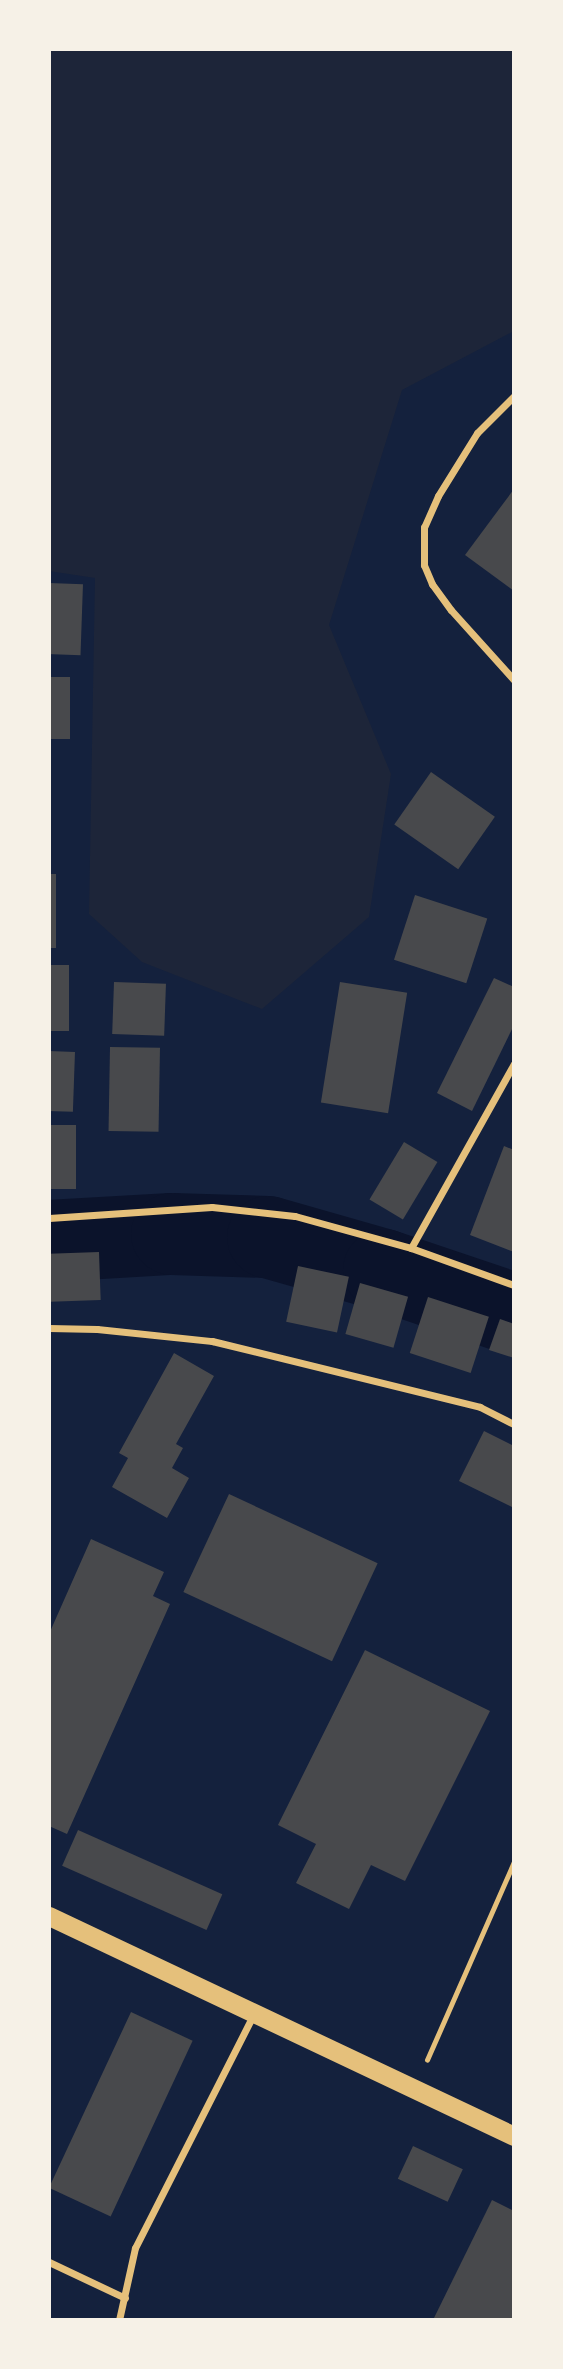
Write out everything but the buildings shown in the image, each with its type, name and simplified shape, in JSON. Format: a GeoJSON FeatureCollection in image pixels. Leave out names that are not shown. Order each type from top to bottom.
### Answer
{"type":"FeatureCollection","features":[{"type":"Feature","properties":{"kind":"highway"},"geometry":{"type":"LineString","coordinates":[[49,1916],[514,2136]]}},
{"type":"Feature","properties":{"kind":"street"},"geometry":{"type":"LineString","coordinates":[[514,396],[477,433],[438,496],[424,527],[424,565],[432,584],[450,610],[514,680]]}},
{"type":"Feature","properties":{"kind":"street"},"geometry":{"type":"LineString","coordinates":[[411,1248],[514,1064]]}},
{"type":"Feature","properties":{"kind":"street"},"geometry":{"type":"LineString","coordinates":[[49,1218],[212,1207],[295,1216],[411,1248],[514,1286]]}},
{"type":"Feature","properties":{"kind":"street"},"geometry":{"type":"LineString","coordinates":[[49,1328],[97,1329],[212,1341],[480,1407],[514,1424]]}},
{"type":"Feature","properties":{"kind":"street"},"geometry":{"type":"LineString","coordinates":[[119,2320],[135,2248],[254,2012]]}},
{"type":"Feature","properties":{"kind":"street"},"geometry":{"type":"LineString","coordinates":[[49,2262],[125,2298]]}},
{"type":"Feature","properties":{"kind":"path"},"geometry":{"type":"LineString","coordinates":[[415,2089],[514,1862]]}},
{"type":"Feature","properties":{"kind":"shaded area"},"geometry":{"type":"Polygon","coordinates":[[[49,49],[514,49],[514,331],[402,390],[329,625],[391,774],[369,917],[262,1009],[142,962],[89,914],[95,578],[49,571],[49,49]]]}},
{"type":"Feature","properties":{"kind":"waterway"},"geometry":{"type":"LineString","coordinates":[[49,1241],[172,1234],[268,1237],[384,1270],[514,1314]]}}]}
